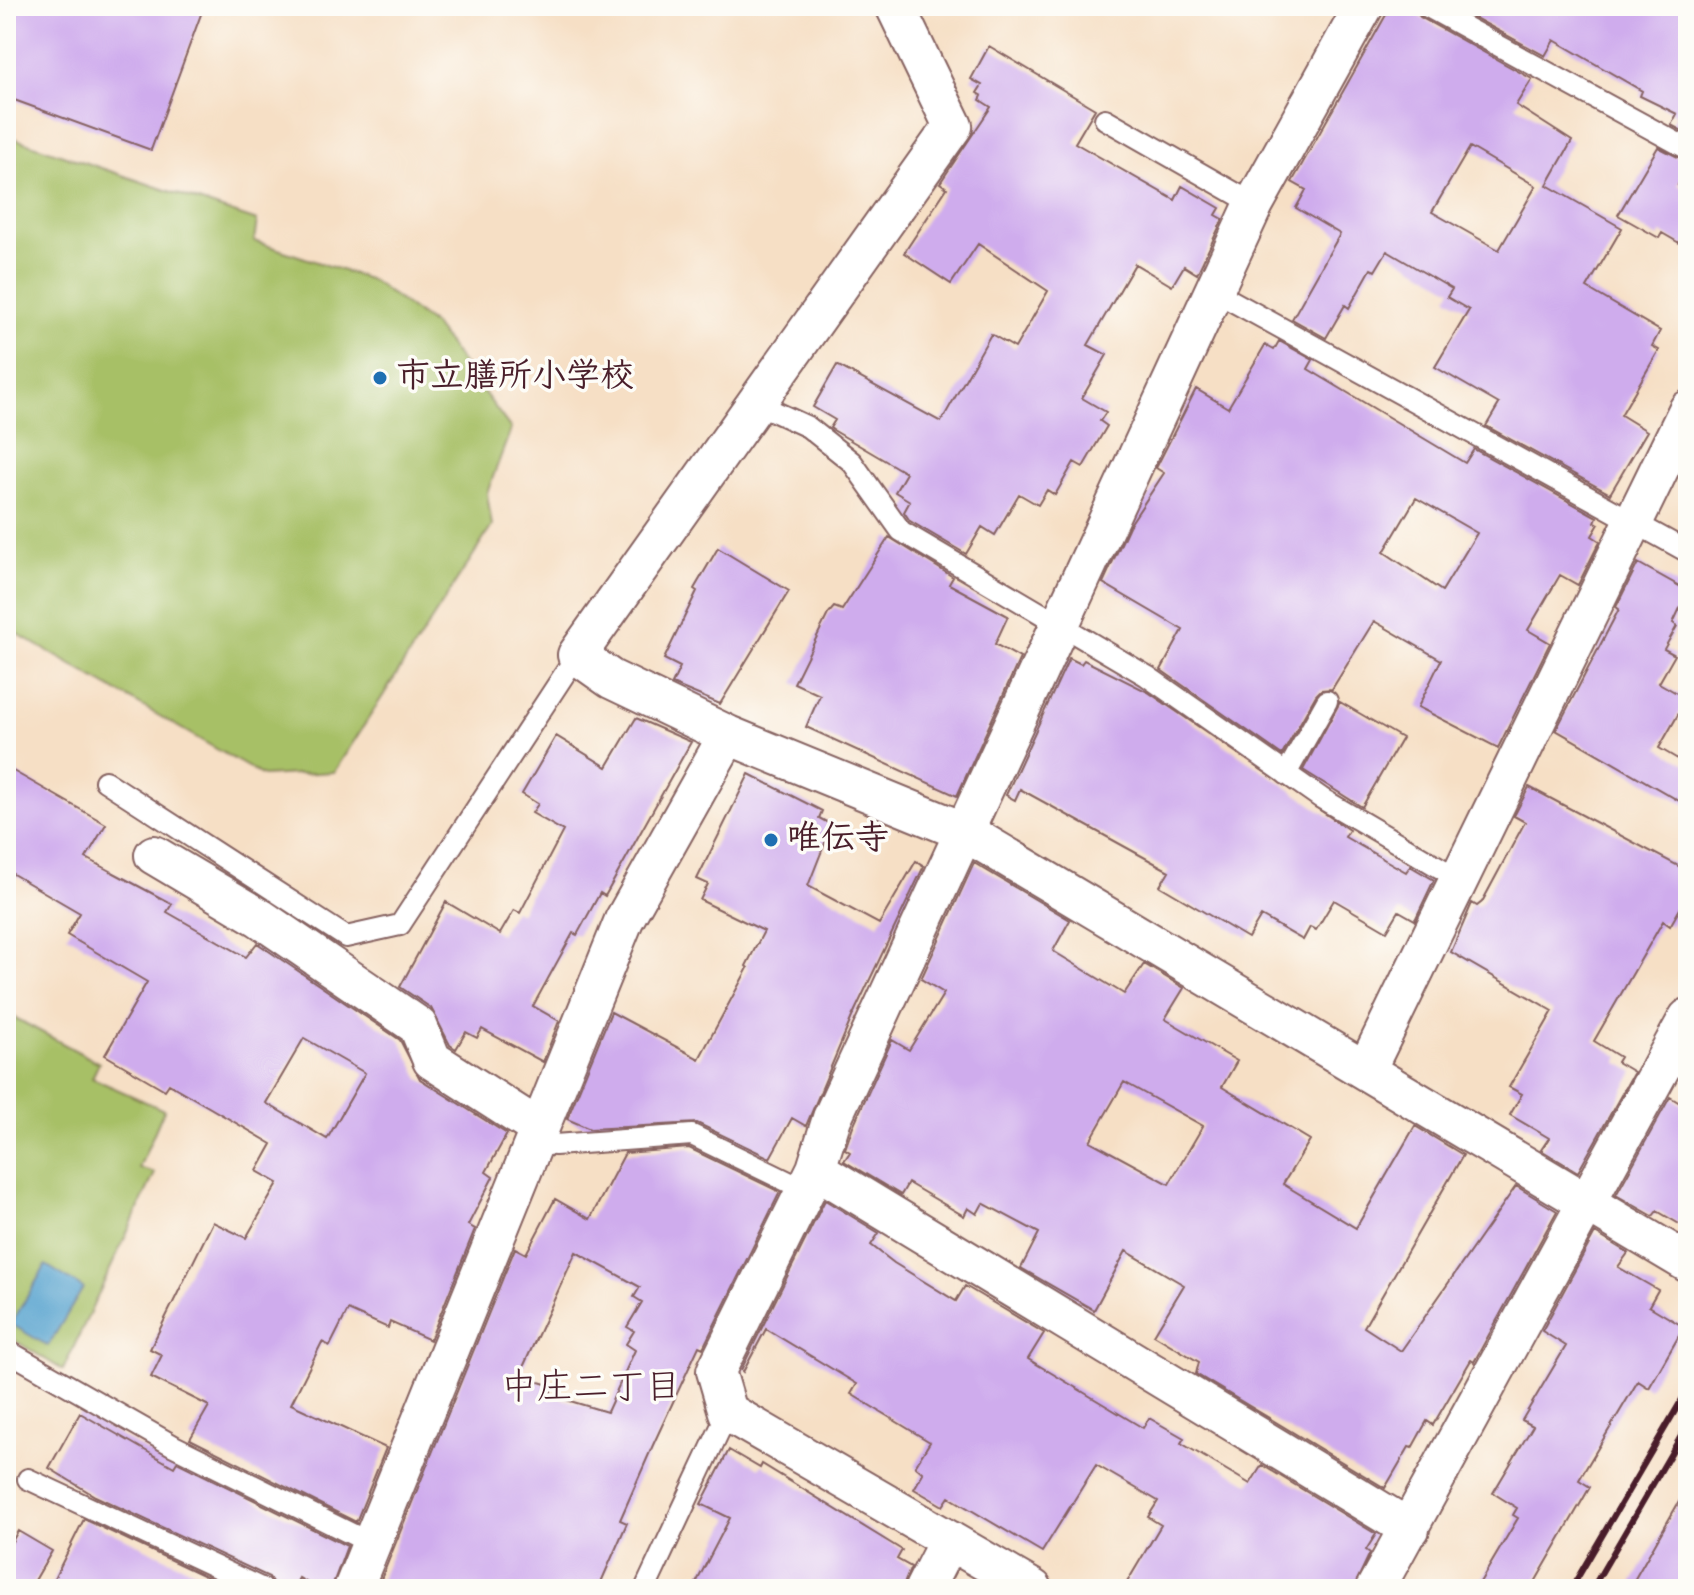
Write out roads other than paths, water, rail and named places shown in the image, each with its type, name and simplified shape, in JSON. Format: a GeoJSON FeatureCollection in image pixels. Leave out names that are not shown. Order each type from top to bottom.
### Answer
{"type":"FeatureCollection","features":[{"type":"Feature","properties":{"kind":"street"},"geometry":{"type":"LineString","coordinates":[[895,6],[953,126],[577,655],[611,679],[728,735],[965,832],[1688,1263]]}},
{"type":"Feature","properties":{"kind":"street"},"geometry":{"type":"LineString","coordinates":[[1033,1589],[728,1412],[716,1371],[811,1179],[832,1118],[1254,204],[1364,6]]}},
{"type":"Feature","properties":{"kind":"street"},"geometry":{"type":"LineString","coordinates":[[1366,1070],[1688,410]]}},
{"type":"Feature","properties":{"kind":"street"},"geometry":{"type":"LineString","coordinates":[[353,1589],[624,920],[728,735]]}},
{"type":"Feature","properties":{"kind":"street"},"geometry":{"type":"LineString","coordinates":[[154,855],[260,918],[418,1026],[432,1060],[535,1135]]}},
{"type":"Feature","properties":{"kind":"street"},"geometry":{"type":"LineString","coordinates":[[1375,1589],[1688,1018]]}},
{"type":"Feature","properties":{"kind":"street"},"geometry":{"type":"LineString","coordinates":[[811,1179],[1410,1529]]}},
{"type":"Feature","properties":{"kind":"street"},"geometry":{"type":"LineString","coordinates":[[924,1589],[949,1540]]}},
{"type":"Feature","properties":{"kind":"lane"},"geometry":{"type":"LineString","coordinates":[[1426,6],[1688,149]]}},
{"type":"Feature","properties":{"kind":"lane"},"geometry":{"type":"LineString","coordinates":[[1105,119],[1254,204]]}},
{"type":"Feature","properties":{"kind":"lane"},"geometry":{"type":"LineString","coordinates":[[1214,291],[1688,552]]}},
{"type":"Feature","properties":{"kind":"lane"},"geometry":{"type":"LineString","coordinates":[[758,404],[808,427],[852,462],[901,531],[1147,676],[1286,774],[1459,879]]}},
{"type":"Feature","properties":{"kind":"lane"},"geometry":{"type":"LineString","coordinates":[[105,781],[346,937],[400,925],[577,655]]}},
{"type":"Feature","properties":{"kind":"lane"},"geometry":{"type":"LineString","coordinates":[[1286,774],[1327,701]]}},
{"type":"Feature","properties":{"kind":"lane"},"geometry":{"type":"LineString","coordinates":[[535,1135],[555,1145],[692,1135],[811,1179]]}},
{"type":"Feature","properties":{"kind":"lane"},"geometry":{"type":"LineString","coordinates":[[6,1350],[174,1446],[370,1543]]}},
{"type":"Feature","properties":{"kind":"lane"},"geometry":{"type":"LineString","coordinates":[[645,1589],[728,1412]]}},
{"type":"Feature","properties":{"kind":"lane"},"geometry":{"type":"LineString","coordinates":[[28,1479],[263,1589]]}},
{"type":"Feature","properties":{"kind":"water"},"geometry":{"type":"Polygon","coordinates":[[[46,1265],[83,1288],[48,1346],[11,1324],[46,1265]]]}},
{"type":"Feature","properties":{"kind":"railway"},"geometry":{"type":"LineString","coordinates":[[1571,1589],[1688,1389]]}},
{"type":"Feature","properties":{"kind":"railway"},"geometry":{"type":"LineString","coordinates":[[1592,1589],[1688,1424]]}},
{"type":"Feature","properties":{"kind":"place","name":"市立膳所小学校"},"geometry":{"type":"Point","coordinates":[380,378]}},
{"type":"Feature","properties":{"kind":"place","name":"唯伝寺"},"geometry":{"type":"Point","coordinates":[771,840]}},
{"type":"Feature","properties":{"kind":"district","name":"中庄二丁目"},"geometry":{"type":"Point","coordinates":[591,1389]}}]}
